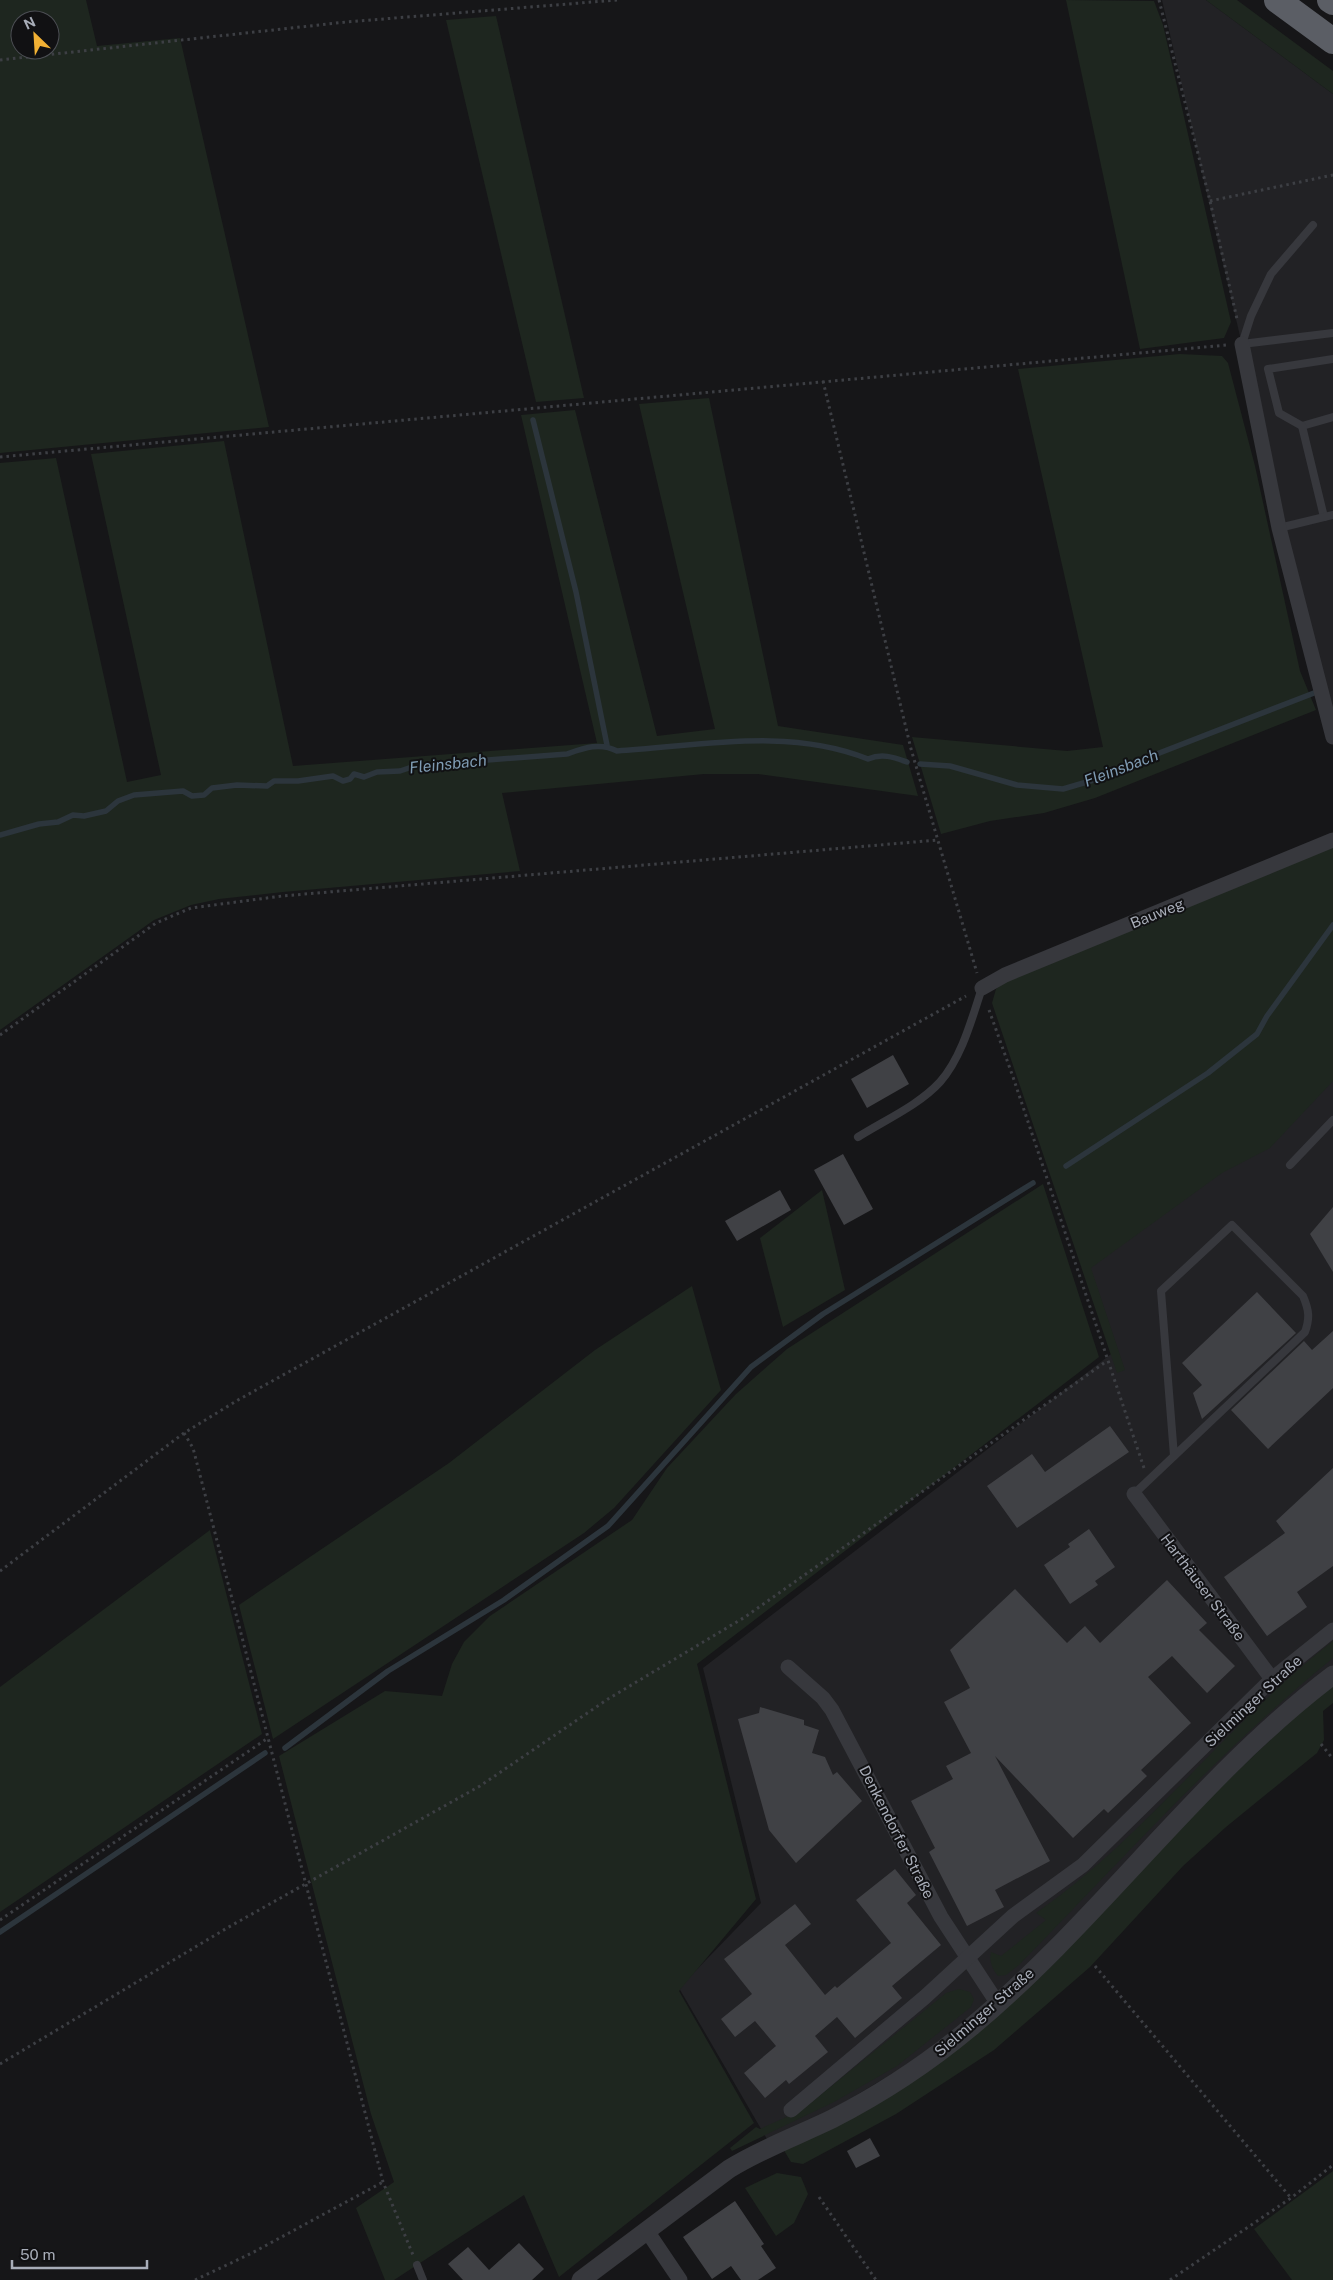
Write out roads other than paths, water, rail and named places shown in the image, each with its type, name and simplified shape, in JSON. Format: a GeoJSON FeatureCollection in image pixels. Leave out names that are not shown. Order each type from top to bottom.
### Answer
{"type":"FeatureCollection","features":[{"type":"Feature","properties":{"kind":"highway"},"geometry":{"type":"LineString","coordinates":[[1278,0],[1333,41]]}},
{"type":"Feature","properties":{"kind":"street"},"geometry":{"type":"LineString","coordinates":[[1242,344],[1279,528],[1333,737]]}},
{"type":"Feature","properties":{"kind":"street","name":"Bauweg"},"geometry":{"type":"LineString","coordinates":[[982,988],[1005,975],[1333,840]]}},
{"type":"Feature","properties":{"kind":"street","name":"Harthäuser Straße"},"geometry":{"type":"LineString","coordinates":[[1134,1494],[1272,1679]]}},
{"type":"Feature","properties":{"kind":"street","name":"Sielminger Straße"},"geometry":{"type":"LineString","coordinates":[[791,2110],[925,1997],[1013,1916],[1083,1865],[1272,1679],[1333,1630]]}},
{"type":"Feature","properties":{"kind":"street","name":"Denkendorfer Straße"},"geometry":{"type":"LineString","coordinates":[[788,1667],[823,1698],[842,1725],[941,1917],[998,2004]]}},
{"type":"Feature","properties":{"kind":"street","name":"Sielminger Straße"},"geometry":{"type":"LineString","coordinates":[[580,2280],[729,2169],[747,2158],[833,2118],[912,2071],[969,2028],[998,2004],[1081,1922],[1219,1775],[1286,1713],[1333,1675]]}},
{"type":"Feature","properties":{"kind":"street"},"geometry":{"type":"LineString","coordinates":[[646,2231],[680,2280]]}},
{"type":"Feature","properties":{"kind":"lane"},"geometry":{"type":"LineString","coordinates":[[1313,225],[1271,274],[1251,316],[1242,344],[1333,332]]}},
{"type":"Feature","properties":{"kind":"lane"},"geometry":{"type":"LineString","coordinates":[[1333,358],[1268,369],[1279,413],[1302,426],[1333,417]]}},
{"type":"Feature","properties":{"kind":"lane"},"geometry":{"type":"LineString","coordinates":[[1302,426],[1324,517]]}},
{"type":"Feature","properties":{"kind":"lane"},"geometry":{"type":"LineString","coordinates":[[1279,528],[1333,515]]}},
{"type":"Feature","properties":{"kind":"lane"},"geometry":{"type":"LineString","coordinates":[[858,1136],[927,1094],[941,1080],[960,1046],[982,988]]}},
{"type":"Feature","properties":{"kind":"lane"},"geometry":{"type":"LineString","coordinates":[[1290,1165],[1333,1120]]}},
{"type":"Feature","properties":{"kind":"lane"},"geometry":{"type":"LineString","coordinates":[[1134,1494],[1305,1332],[1309,1321],[1309,1310],[1303,1296],[1232,1225],[1161,1291],[1174,1456]]}},
{"type":"Feature","properties":{"kind":"lane"},"geometry":{"type":"LineString","coordinates":[[417,2265],[423,2280]]}},
{"type":"Feature","properties":{"kind":"waterway"},"geometry":{"type":"LineString","coordinates":[[533,420],[576,592],[607,745]]}},
{"type":"Feature","properties":{"kind":"waterway","name":"Fleinsbach"},"geometry":{"type":"LineString","coordinates":[[920,764],[950,766],[1017,785],[1063,789],[1114,774],[1131,764],[1314,693]]}},
{"type":"Feature","properties":{"kind":"waterway","name":"Fleinsbach"},"geometry":{"type":"LineString","coordinates":[[0,835],[39,824],[58,822],[73,815],[84,816],[106,811],[118,801],[134,795],[183,791],[192,796],[204,795],[212,788],[237,785],[267,786],[274,781],[298,781],[333,776],[343,781],[350,779],[354,774],[364,777],[377,772],[400,771],[415,766],[437,768],[449,763],[567,754],[598,746],[617,751],[712,743],[775,741],[838,749],[868,759],[883,756],[907,762]]}},
{"type":"Feature","properties":{"kind":"waterway"},"geometry":{"type":"LineString","coordinates":[[1066,1166],[1208,1073],[1257,1034],[1267,1016],[1333,925]]}},
{"type":"Feature","properties":{"kind":"waterway"},"geometry":{"type":"LineString","coordinates":[[285,1748],[388,1671],[504,1600],[608,1526],[751,1367],[823,1314],[1033,1183]]}},
{"type":"Feature","properties":{"kind":"waterway"},"geometry":{"type":"LineString","coordinates":[[0,1932],[265,1753]]}}]}
